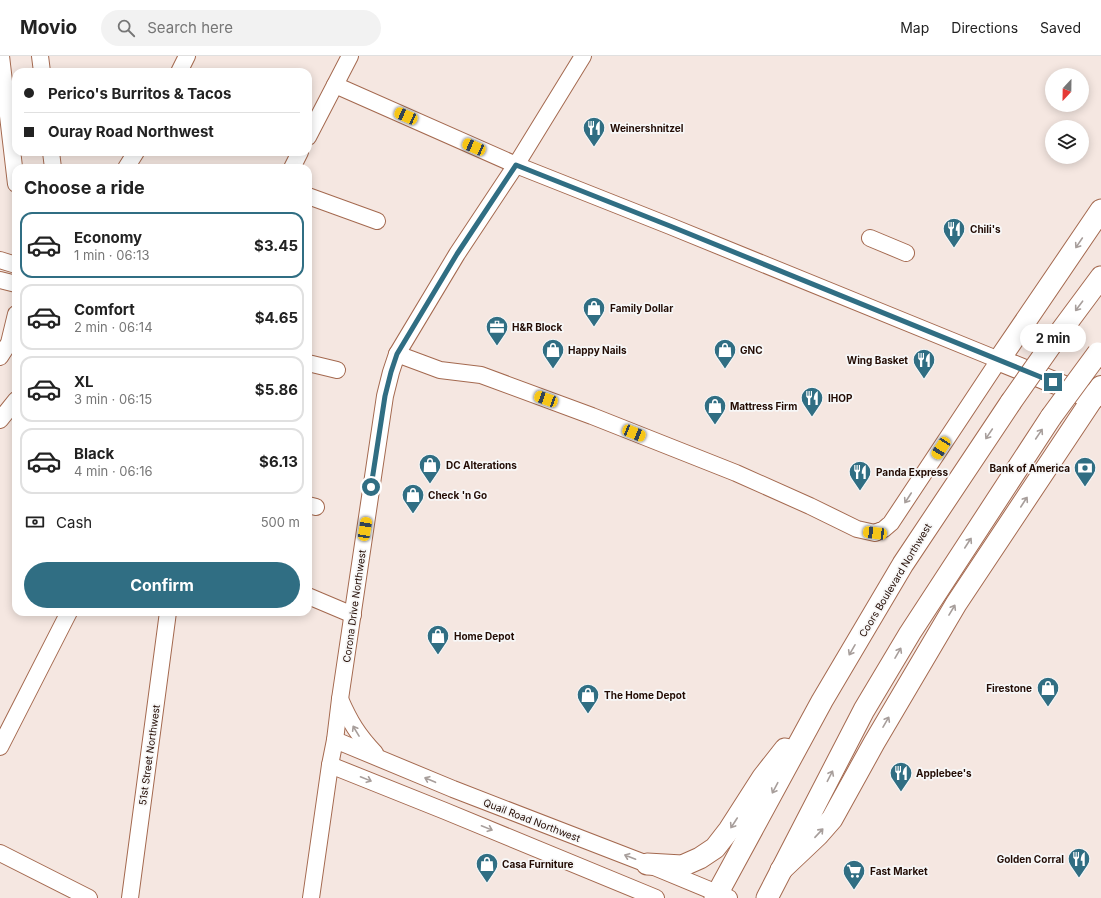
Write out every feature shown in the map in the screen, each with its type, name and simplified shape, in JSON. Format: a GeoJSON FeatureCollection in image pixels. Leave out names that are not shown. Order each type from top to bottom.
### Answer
{"type":"FeatureCollection","features":[{"type":"Feature","properties":{"kind":"main road"},"geometry":{"type":"LineString","coordinates":[[781,870],[818,836],[832,819],[874,743],[956,604],[1098,395],[999,360],[1101,210]]}},
{"type":"Feature","properties":{"kind":"main road","name":"Coors Boulevard Northwest"},"geometry":{"type":"LineString","coordinates":[[720,896],[822,701],[903,564],[1011,402],[1101,277]]}},
{"type":"Feature","properties":{"kind":"main road"},"geometry":{"type":"LineString","coordinates":[[767,898],[864,710],[910,633],[1051,417],[1099,350]]}},
{"type":"Feature","properties":{"kind":"main road"},"geometry":{"type":"LineString","coordinates":[[647,864],[682,866],[700,858],[715,848],[729,830],[763,777],[822,701]]}},
{"type":"Feature","properties":{"kind":"street"},"geometry":{"type":"LineString","coordinates":[[1,56],[12,150]]}},
{"type":"Feature","properties":{"kind":"street"},"geometry":{"type":"LineString","coordinates":[[40,56],[42,68]]}},
{"type":"Feature","properties":{"kind":"street"},"geometry":{"type":"LineString","coordinates":[[181,68],[187,56]]}},
{"type":"Feature","properties":{"kind":"street"},"geometry":{"type":"LineString","coordinates":[[312,129],[350,56]]}},
{"type":"Feature","properties":{"kind":"street","name":"Corona Drive Northwest"},"geometry":{"type":"LineString","coordinates":[[311,898],[385,396],[391,372],[397,354],[457,254],[516,165],[583,56]]}},
{"type":"Feature","properties":{"kind":"street"},"geometry":{"type":"LineString","coordinates":[[335,85],[516,165],[999,360],[891,523],[884,529],[875,533],[857,529],[736,473],[592,416],[482,375],[440,370],[397,354]]}},
{"type":"Feature","properties":{"kind":"street"},"geometry":{"type":"LineString","coordinates":[[312,197],[378,221]]}},
{"type":"Feature","properties":{"kind":"street"},"geometry":{"type":"LineString","coordinates":[[870,238],[906,253]]}},
{"type":"Feature","properties":{"kind":"street"},"geometry":{"type":"LineString","coordinates":[[0,260],[12,264]]}},
{"type":"Feature","properties":{"kind":"street"},"geometry":{"type":"LineString","coordinates":[[0,280],[12,283]]}},
{"type":"Feature","properties":{"kind":"street"},"geometry":{"type":"LineString","coordinates":[[0,357],[9,343],[12,331]]}},
{"type":"Feature","properties":{"kind":"street"},"geometry":{"type":"LineString","coordinates":[[312,364],[337,370]]}},
{"type":"Feature","properties":{"kind":"street"},"geometry":{"type":"LineString","coordinates":[[0,420],[12,405]]}},
{"type":"Feature","properties":{"kind":"street"},"geometry":{"type":"LineString","coordinates":[[312,598],[353,615]]}},
{"type":"Feature","properties":{"kind":"street"},"geometry":{"type":"LineString","coordinates":[[0,747],[67,616]]}},
{"type":"Feature","properties":{"kind":"street","name":"51st Street Northwest"},"geometry":{"type":"LineString","coordinates":[[130,898],[167,616]]}},
{"type":"Feature","properties":{"kind":"street"},"geometry":{"type":"LineString","coordinates":[[340,699],[360,738],[380,759]]}},
{"type":"Feature","properties":{"kind":"street","name":"Quail Road Northwest"},"geometry":{"type":"LineString","coordinates":[[335,740],[453,790],[647,864],[720,896]]}},
{"type":"Feature","properties":{"kind":"street"},"geometry":{"type":"LineString","coordinates":[[330,765],[656,898]]}},
{"type":"Feature","properties":{"kind":"street"},"geometry":{"type":"LineString","coordinates":[[445,811],[453,790]]}},
{"type":"Feature","properties":{"kind":"street"},"geometry":{"type":"LineString","coordinates":[[0,853],[89,898]]}},
{"type":"Feature","properties":{"kind":"place","name":"Weinershnitzel"},"geometry":{"type":"Point","coordinates":[594,148]}},
{"type":"Feature","properties":{"kind":"place","name":"Chili's"},"geometry":{"type":"Point","coordinates":[954,248]}},
{"type":"Feature","properties":{"kind":"place","name":"Family Dollar"},"geometry":{"type":"Point","coordinates":[594,328]}},
{"type":"Feature","properties":{"kind":"place","name":"H&R Block"},"geometry":{"type":"Point","coordinates":[497,346]}},
{"type":"Feature","properties":{"kind":"place","name":"Happy Nails"},"geometry":{"type":"Point","coordinates":[553,370]}},
{"type":"Feature","properties":{"kind":"place","name":"GNC"},"geometry":{"type":"Point","coordinates":[725,370]}},
{"type":"Feature","properties":{"kind":"place","name":"Wing Basket"},"geometry":{"type":"Point","coordinates":[924,380]}},
{"type":"Feature","properties":{"kind":"place","name":"IHOP"},"geometry":{"type":"Point","coordinates":[812,418]}},
{"type":"Feature","properties":{"kind":"place","name":"Mattress Firm"},"geometry":{"type":"Point","coordinates":[715,426]}},
{"type":"Feature","properties":{"kind":"place","name":"DC Alterations"},"geometry":{"type":"Point","coordinates":[430,484]}},
{"type":"Feature","properties":{"kind":"place","name":"Bank of America"},"geometry":{"type":"Point","coordinates":[1085,488]}},
{"type":"Feature","properties":{"kind":"place","name":"Panda Express"},"geometry":{"type":"Point","coordinates":[860,492]}},
{"type":"Feature","properties":{"kind":"place","name":"Check 'n Go"},"geometry":{"type":"Point","coordinates":[413,514]}},
{"type":"Feature","properties":{"kind":"place","name":"Home Depot"},"geometry":{"type":"Point","coordinates":[438,656]}},
{"type":"Feature","properties":{"kind":"place","name":"Firestone"},"geometry":{"type":"Point","coordinates":[1048,708]}},
{"type":"Feature","properties":{"kind":"place","name":"The Home Depot"},"geometry":{"type":"Point","coordinates":[588,714]}},
{"type":"Feature","properties":{"kind":"place","name":"Applebee's"},"geometry":{"type":"Point","coordinates":[901,792]}},
{"type":"Feature","properties":{"kind":"place","name":"Golden Corral"},"geometry":{"type":"Point","coordinates":[1079,878]}},
{"type":"Feature","properties":{"kind":"place","name":"Casa Furniture"},"geometry":{"type":"Point","coordinates":[487,884]}},
{"type":"Feature","properties":{"kind":"place","name":"Fast Market"},"geometry":{"type":"Point","coordinates":[854,890]}},
{"type":"Feature","properties":{"kind":"route"},"geometry":{"type":"LineString","coordinates":[[371,487],[385,396],[397,354],[457,254],[516,165],[1053,382]]}}]}
